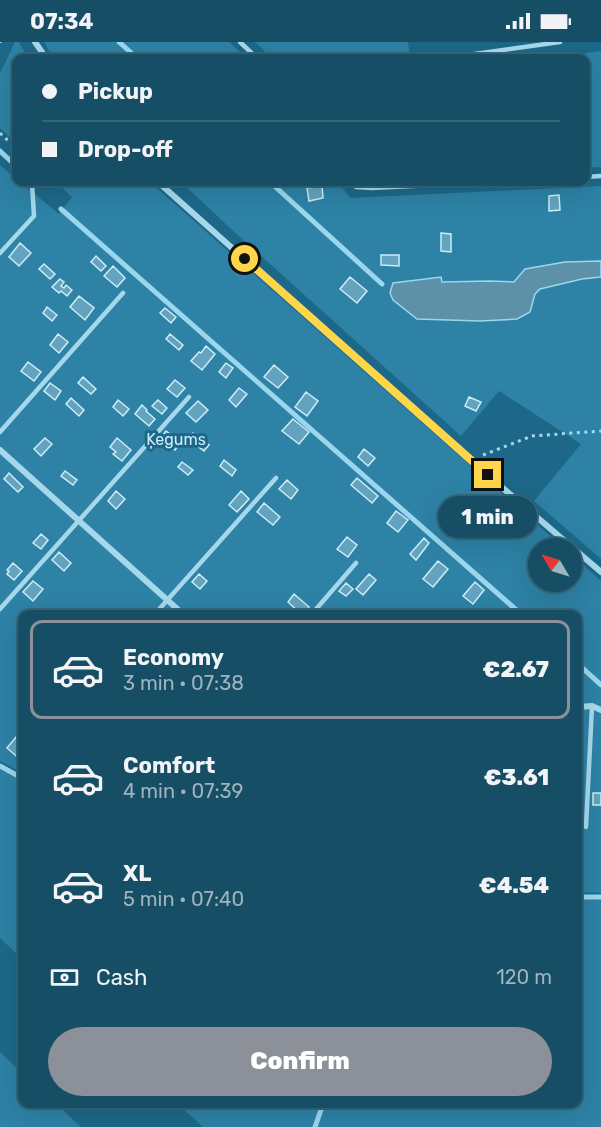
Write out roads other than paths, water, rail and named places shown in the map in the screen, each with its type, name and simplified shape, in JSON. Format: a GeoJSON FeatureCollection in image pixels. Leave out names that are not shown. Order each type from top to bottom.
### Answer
{"type":"FeatureCollection","features":[{"type":"Feature","properties":{"kind":"street"},"geometry":{"type":"LineString","coordinates":[[162,186],[470,460],[601,572]]}},
{"type":"Feature","properties":{"kind":"street"},"geometry":{"type":"LineString","coordinates":[[0,450],[178,610]]}},
{"type":"Feature","properties":{"kind":"street"},"geometry":{"type":"LineString","coordinates":[[582,707],[592,706],[601,710]]}},
{"type":"Feature","properties":{"kind":"lane"},"geometry":{"type":"LineString","coordinates":[[240,42],[253,54]]}},
{"type":"Feature","properties":{"kind":"lane"},"geometry":{"type":"LineString","coordinates":[[474,54],[560,42]]}},
{"type":"Feature","properties":{"kind":"lane"},"geometry":{"type":"LineString","coordinates":[[0,253],[34,216],[32,186]]}},
{"type":"Feature","properties":{"kind":"lane"},"geometry":{"type":"LineString","coordinates":[[355,186],[372,188],[412,186]]}},
{"type":"Feature","properties":{"kind":"lane"},"geometry":{"type":"LineString","coordinates":[[0,432],[123,293]]}},
{"type":"Feature","properties":{"kind":"lane"},"geometry":{"type":"LineString","coordinates":[[0,609],[189,397]]}},
{"type":"Feature","properties":{"kind":"lane"},"geometry":{"type":"LineString","coordinates":[[159,610],[276,478]]}},
{"type":"Feature","properties":{"kind":"lane"},"geometry":{"type":"LineString","coordinates":[[314,610],[356,563]]}},
{"type":"Feature","properties":{"kind":"lane"},"geometry":{"type":"LineString","coordinates":[[586,827],[592,706]]}},
{"type":"Feature","properties":{"kind":"waterway"},"geometry":{"type":"LineString","coordinates":[[119,42],[132,54]]}},
{"type":"Feature","properties":{"kind":"waterway"},"geometry":{"type":"LineString","coordinates":[[0,151],[12,162]]}},
{"type":"Feature","properties":{"kind":"waterway"},"geometry":{"type":"LineString","coordinates":[[274,186],[382,284]]}},
{"type":"Feature","properties":{"kind":"waterway"},"geometry":{"type":"LineString","coordinates":[[61,209],[516,610]]}},
{"type":"Feature","properties":{"kind":"waterway"},"geometry":{"type":"LineString","coordinates":[[582,668],[601,685]]}},
{"type":"Feature","properties":{"kind":"waterway"},"geometry":{"type":"LineString","coordinates":[[0,766],[18,776]]}},
{"type":"Feature","properties":{"kind":"waterway"},"geometry":{"type":"LineString","coordinates":[[582,897],[601,897]]}},
{"type":"Feature","properties":{"kind":"waterway"},"geometry":{"type":"LineString","coordinates":[[315,1127],[322,1108]]}},
{"type":"Feature","properties":{"kind":"park label","name":"Ķegums"},"geometry":{"type":"Point","coordinates":[176,439]}}]}
